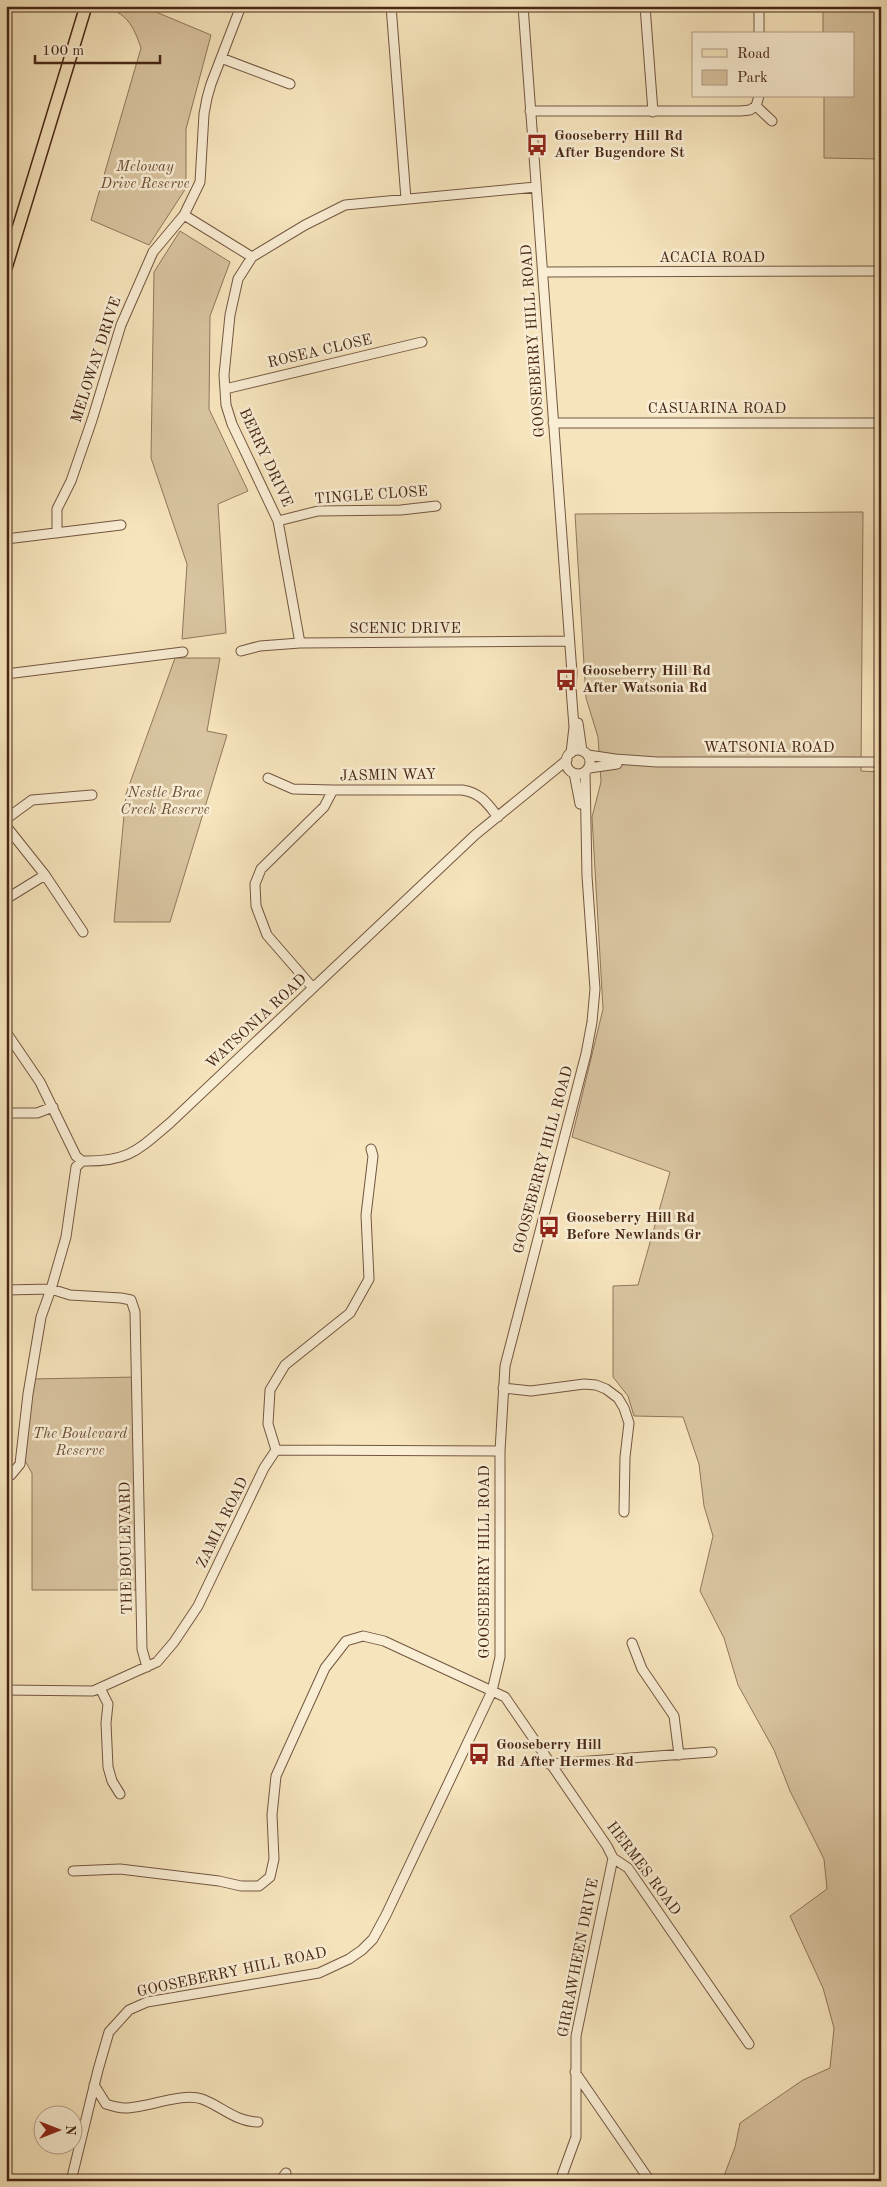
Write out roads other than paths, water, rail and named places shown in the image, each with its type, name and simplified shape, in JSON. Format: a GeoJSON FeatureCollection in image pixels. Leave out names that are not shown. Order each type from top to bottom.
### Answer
{"type":"FeatureCollection","features":[{"type":"Feature","properties":{"kind":"main road"},"geometry":{"type":"LineString","coordinates":[[6,268],[86,6]]}},
{"type":"Feature","properties":{"kind":"street","name":"MELOWAY DRIVE"},"geometry":{"type":"LineString","coordinates":[[57,533],[57,509],[71,480],[92,420],[120,325],[153,252],[184,214],[200,182],[204,114],[211,84],[242,6]]}},
{"type":"Feature","properties":{"kind":"street"},"geometry":{"type":"LineString","coordinates":[[391,6],[406,199]]}},
{"type":"Feature","properties":{"kind":"street","name":"GOOSEBERRY HILL ROAD"},"geometry":{"type":"LineString","coordinates":[[523,6],[572,673],[571,688],[574,727],[569,756]]}},
{"type":"Feature","properties":{"kind":"street"},"geometry":{"type":"LineString","coordinates":[[645,6],[653,112]]}},
{"type":"Feature","properties":{"kind":"street"},"geometry":{"type":"LineString","coordinates":[[759,6],[759,32]]}},
{"type":"Feature","properties":{"kind":"street"},"geometry":{"type":"LineString","coordinates":[[221,58],[290,84]]}},
{"type":"Feature","properties":{"kind":"street"},"geometry":{"type":"LineString","coordinates":[[530,111],[740,111],[750,110],[756,106],[758,98]]}},
{"type":"Feature","properties":{"kind":"street"},"geometry":{"type":"LineString","coordinates":[[756,106],[772,121]]}},
{"type":"Feature","properties":{"kind":"street","name":"BERRY DRIVE"},"geometry":{"type":"LineString","coordinates":[[300,643],[278,521],[232,424],[226,406],[225,389],[230,315],[238,279],[252,257],[305,224],[345,205],[536,188]]}},
{"type":"Feature","properties":{"kind":"street"},"geometry":{"type":"LineString","coordinates":[[184,214],[252,257]]}},
{"type":"Feature","properties":{"kind":"street","name":"ACACIA ROAD"},"geometry":{"type":"LineString","coordinates":[[543,272],[881,271]]}},
{"type":"Feature","properties":{"kind":"street","name":"ROSEA CLOSE"},"geometry":{"type":"LineString","coordinates":[[225,389],[422,342]]}},
{"type":"Feature","properties":{"kind":"street","name":"CASUARINA ROAD"},"geometry":{"type":"LineString","coordinates":[[554,423],[881,422]]}},
{"type":"Feature","properties":{"kind":"street","name":"TINGLE CLOSE"},"geometry":{"type":"LineString","coordinates":[[278,521],[318,511],[401,510],[436,506]]}},
{"type":"Feature","properties":{"kind":"street"},"geometry":{"type":"LineString","coordinates":[[6,539],[120,525]]}},
{"type":"Feature","properties":{"kind":"street","name":"SCENIC DRIVE"},"geometry":{"type":"LineString","coordinates":[[241,651],[260,646],[300,643],[569,641]]}},
{"type":"Feature","properties":{"kind":"street"},"geometry":{"type":"LineString","coordinates":[[6,674],[183,652]]}},
{"type":"Feature","properties":{"kind":"street","name":"GOOSEBERRY HILL ROAD"},"geometry":{"type":"LineString","coordinates":[[572,673],[576,688],[577,721],[585,753]]}},
{"type":"Feature","properties":{"kind":"street"},"geometry":{"type":"LineString","coordinates":[[549,774],[580,774],[587,770],[591,762],[585,753],[569,756],[567,765],[573,773]]}},
{"type":"Feature","properties":{"kind":"street","name":"WATSONIA ROAD"},"geometry":{"type":"LineString","coordinates":[[585,753],[614,759],[657,762],[881,762]]}},
{"type":"Feature","properties":{"kind":"street","name":"WATSONIA ROAD"},"geometry":{"type":"LineString","coordinates":[[82,1162],[107,1162],[131,1154],[147,1142],[314,988],[475,835],[498,818],[569,756]]}},
{"type":"Feature","properties":{"kind":"street","name":"WATSONIA ROAD"},"geometry":{"type":"LineString","coordinates":[[587,770],[608,764],[639,765],[657,762]]}},
{"type":"Feature","properties":{"kind":"street","name":"GOOSEBERRY HILL ROAD"},"geometry":{"type":"LineString","coordinates":[[71,2181],[94,2085],[110,2032],[122,2017],[136,2006],[147,2002],[319,1973],[349,1960],[373,1939],[492,1691],[500,1657],[500,1451],[503,1388],[509,1349],[591,1033],[595,989],[587,876],[587,770]]}},
{"type":"Feature","properties":{"kind":"street","name":"GOOSEBERRY HILL ROAD"},"geometry":{"type":"LineString","coordinates":[[573,773],[578,791],[587,876]]}},
{"type":"Feature","properties":{"kind":"street"},"geometry":{"type":"LineString","coordinates":[[268,778],[293,788],[333,790]]}},
{"type":"Feature","properties":{"kind":"street","name":"JASMIN WAY"},"geometry":{"type":"LineString","coordinates":[[314,988],[267,935],[256,906],[255,884],[261,868],[324,807],[333,790],[462,790],[474,792],[498,818]]}},
{"type":"Feature","properties":{"kind":"street"},"geometry":{"type":"LineString","coordinates":[[6,819],[32,800],[92,795]]}},
{"type":"Feature","properties":{"kind":"street"},"geometry":{"type":"LineString","coordinates":[[6,826],[44,875],[83,932]]}},
{"type":"Feature","properties":{"kind":"street"},"geometry":{"type":"LineString","coordinates":[[6,899],[44,875]]}},
{"type":"Feature","properties":{"kind":"street"},"geometry":{"type":"LineString","coordinates":[[6,1032],[40,1082],[70,1146],[82,1162],[76,1167],[66,1237],[41,1317],[28,1394],[20,1464],[11,1475],[6,1476]]}},
{"type":"Feature","properties":{"kind":"street"},"geometry":{"type":"LineString","coordinates":[[6,1113],[37,1113],[53,1107]]}},
{"type":"Feature","properties":{"kind":"street"},"geometry":{"type":"LineString","coordinates":[[371,1149],[373,1156],[366,1215],[369,1279],[350,1313],[284,1365],[270,1390],[268,1424],[276,1450],[500,1451]]}},
{"type":"Feature","properties":{"kind":"street"},"geometry":{"type":"LineString","coordinates":[[6,1290],[51,1289]]}},
{"type":"Feature","properties":{"kind":"street","name":"THE BOULEVARD"},"geometry":{"type":"LineString","coordinates":[[51,1289],[70,1295],[131,1300],[135,1312],[142,1650],[147,1667]]}},
{"type":"Feature","properties":{"kind":"street"},"geometry":{"type":"LineString","coordinates":[[503,1388],[531,1391],[584,1384],[596,1385],[606,1388],[618,1398],[629,1423],[625,1457],[624,1512]]}},
{"type":"Feature","properties":{"kind":"street","name":"ZAMIA ROAD"},"geometry":{"type":"LineString","coordinates":[[6,1690],[93,1691],[158,1662],[198,1606],[264,1468],[276,1450]]}},
{"type":"Feature","properties":{"kind":"street","name":"HERMES ROAD"},"geometry":{"type":"LineString","coordinates":[[73,1871],[120,1869],[219,1881],[241,1886],[258,1886],[270,1877],[274,1859],[272,1815],[276,1776],[325,1668],[346,1641],[363,1636],[384,1641],[505,1698],[607,1846],[613,1858],[628,1868],[750,2044]]}},
{"type":"Feature","properties":{"kind":"street"},"geometry":{"type":"LineString","coordinates":[[632,1643],[642,1669],[674,1716],[679,1755]]}},
{"type":"Feature","properties":{"kind":"street"},"geometry":{"type":"LineString","coordinates":[[100,1688],[108,1704],[106,1723],[108,1767],[112,1781],[120,1794]]}},
{"type":"Feature","properties":{"kind":"street"},"geometry":{"type":"LineString","coordinates":[[550,1764],[712,1752]]}},
{"type":"Feature","properties":{"kind":"street","name":"GIRRAWHEEN DRIVE"},"geometry":{"type":"LineString","coordinates":[[560,2181],[576,2137],[578,2123],[575,2072],[576,2036],[613,1858]]}},
{"type":"Feature","properties":{"kind":"street"},"geometry":{"type":"LineString","coordinates":[[575,2072],[650,2181]]}},
{"type":"Feature","properties":{"kind":"street"},"geometry":{"type":"LineString","coordinates":[[94,2085],[106,2104],[124,2108],[177,2098],[201,2098],[225,2112],[249,2122],[258,2122]]}},
{"type":"Feature","properties":{"kind":"place","name":"Gooseberry Hill Rd After Bugendore St"},"geometry":{"type":"Point","coordinates":[537,145]}},
{"type":"Feature","properties":{"kind":"place","name":"Gooseberry Hill Rd After Watsonia Rd"},"geometry":{"type":"Point","coordinates":[566,680]}},
{"type":"Feature","properties":{"kind":"place","name":"Gooseberry Hill Rd Before Newlands Gr"},"geometry":{"type":"Point","coordinates":[549,1227]}},
{"type":"Feature","properties":{"kind":"place","name":"Gooseberry Hill Rd After Hermes Rd"},"geometry":{"type":"Point","coordinates":[479,1754]}},
{"type":"Feature","properties":{"kind":"park label","name":"Meloway Drive Reserve"},"geometry":{"type":"Point","coordinates":[145,176]}},
{"type":"Feature","properties":{"kind":"park label","name":"Nestle Brae Creek Reserve"},"geometry":{"type":"Point","coordinates":[165,802]}},
{"type":"Feature","properties":{"kind":"park label","name":"The Boulevard Reserve"},"geometry":{"type":"Point","coordinates":[80,1442]}}]}
